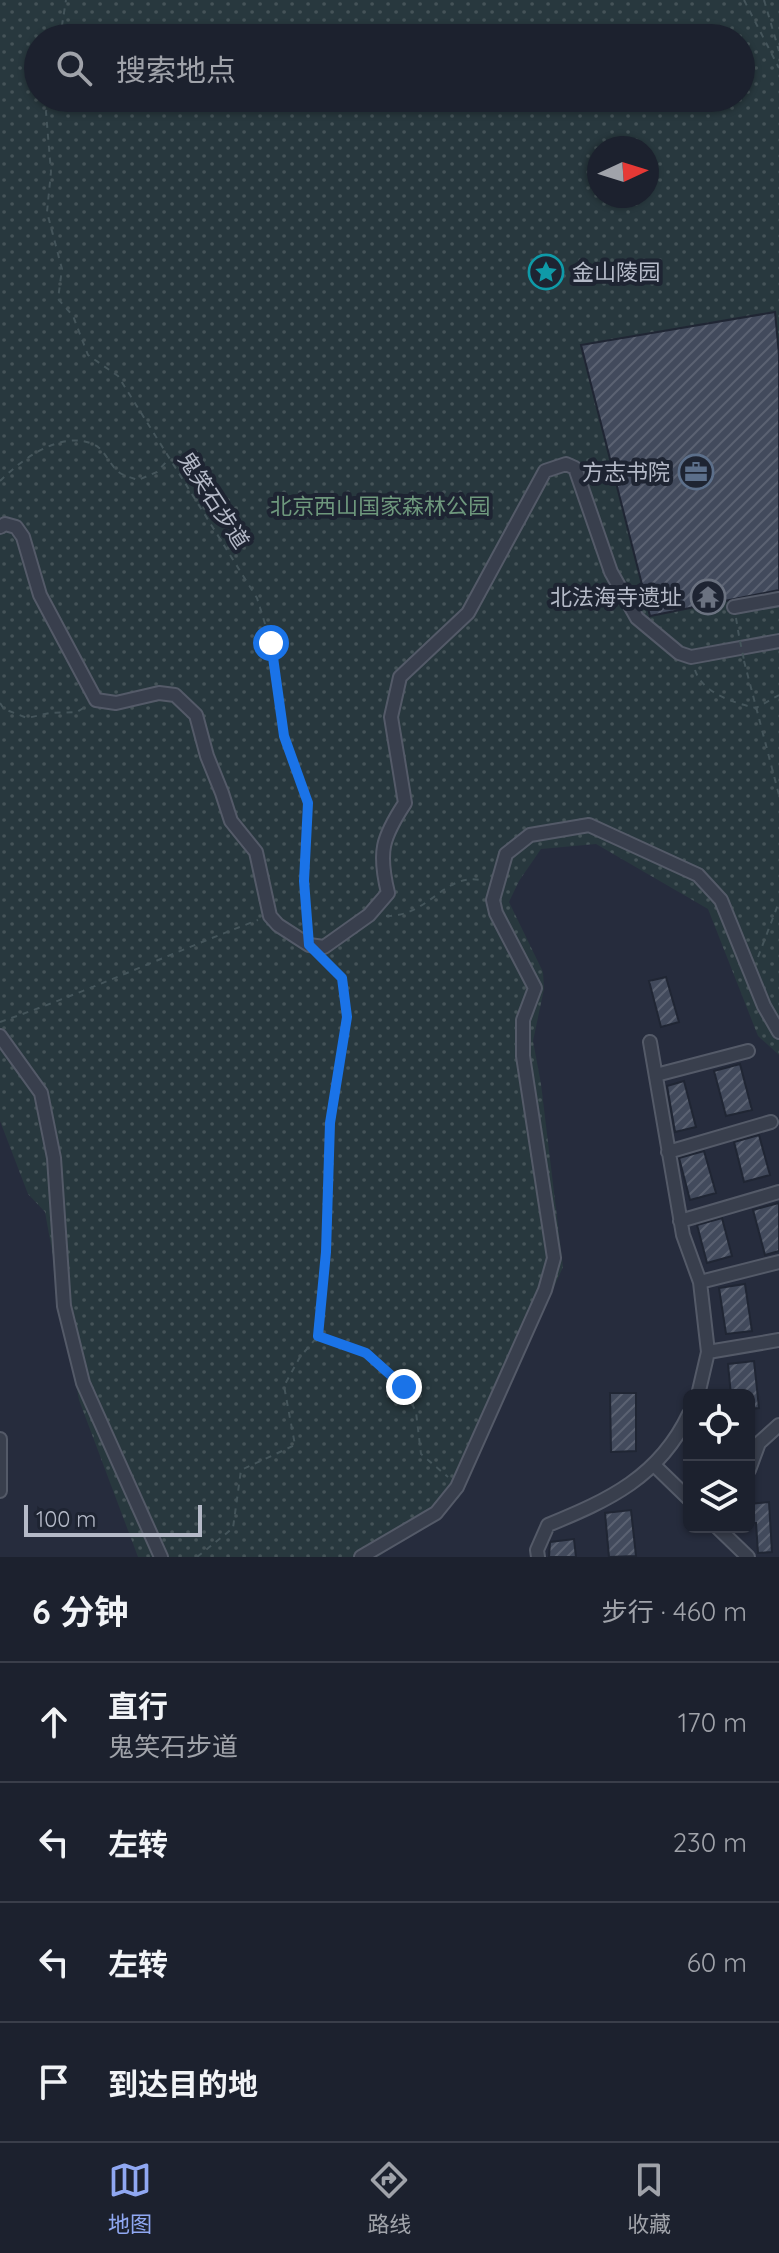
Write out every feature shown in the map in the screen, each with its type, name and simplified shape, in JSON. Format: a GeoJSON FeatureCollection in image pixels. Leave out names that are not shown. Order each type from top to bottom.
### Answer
{"type":"FeatureCollection","features":[{"type":"Feature","properties":{"kind":"street"},"geometry":{"type":"LineString","coordinates":[[0,527],[5,524],[16,527],[23,537],[40,595],[96,700],[116,703],[159,693],[175,695],[196,715],[207,756],[231,821],[256,852],[270,916],[278,925],[309,945],[324,947],[369,915],[388,893],[381,866],[386,831],[405,803],[391,717],[400,677],[468,613],[545,471],[566,464],[575,468],[611,572],[637,618],[679,653],[691,657],[779,641]]}},
{"type":"Feature","properties":{"kind":"street"},"geometry":{"type":"LineString","coordinates":[[734,607],[779,599]]}},
{"type":"Feature","properties":{"kind":"street"},"geometry":{"type":"LineString","coordinates":[[361,1557],[436,1513],[457,1487],[545,1290],[554,1258],[523,1056],[523,1020],[535,988],[496,913],[493,900],[506,854],[530,835],[589,825],[698,875],[721,900],[764,1006],[779,1032]]}},
{"type":"Feature","properties":{"kind":"street"},"geometry":{"type":"LineString","coordinates":[[0,1036],[41,1093],[54,1158],[64,1306],[83,1383],[161,1557]]}},
{"type":"Feature","properties":{"kind":"street"},"geometry":{"type":"LineString","coordinates":[[650,1042],[680,1221],[700,1282],[708,1352],[699,1389]]}},
{"type":"Feature","properties":{"kind":"street"},"geometry":{"type":"LineString","coordinates":[[656,1075],[748,1051]]}},
{"type":"Feature","properties":{"kind":"street"},"geometry":{"type":"LineString","coordinates":[[668,1152],[771,1122]]}},
{"type":"Feature","properties":{"kind":"street"},"geometry":{"type":"LineString","coordinates":[[680,1221],[779,1192]]}},
{"type":"Feature","properties":{"kind":"street"},"geometry":{"type":"LineString","coordinates":[[700,1282],[779,1262]]}},
{"type":"Feature","properties":{"kind":"street"},"geometry":{"type":"LineString","coordinates":[[708,1352],[779,1340]]}},
{"type":"Feature","properties":{"kind":"street"},"geometry":{"type":"LineString","coordinates":[[538,1557],[537,1550],[548,1525],[602,1503],[635,1482],[654,1465],[683,1423]]}},
{"type":"Feature","properties":{"kind":"street"},"geometry":{"type":"LineString","coordinates":[[752,1461],[759,1443],[779,1425]]}},
{"type":"Feature","properties":{"kind":"street"},"geometry":{"type":"LineString","coordinates":[[0,1439],[0,1491]]}},
{"type":"Feature","properties":{"kind":"street"},"geometry":{"type":"LineString","coordinates":[[654,1465],[683,1493]]}},
{"type":"Feature","properties":{"kind":"street"},"geometry":{"type":"LineString","coordinates":[[723,1533],[748,1557]]}},
{"type":"Feature","properties":{"kind":"path"},"geometry":{"type":"LineString","coordinates":[[62,24],[66,0]]}},
{"type":"Feature","properties":{"kind":"path"},"geometry":{"type":"LineString","coordinates":[[744,0],[779,68]]}},
{"type":"Feature","properties":{"kind":"path"},"geometry":{"type":"LineString","coordinates":[[764,0],[779,51]]}},
{"type":"Feature","properties":{"kind":"path","name":"鬼笑石步道"},"geometry":{"type":"LineString","coordinates":[[46,112],[51,172],[47,212],[62,269],[58,299],[73,316],[88,355],[118,376],[257,598],[263,613],[271,643],[284,736],[308,803],[304,881],[309,945]]}},
{"type":"Feature","properties":{"kind":"path"},"geometry":{"type":"LineString","coordinates":[[0,481],[28,457],[52,445],[74,440],[97,446],[119,473],[138,480],[157,472],[168,460]]}},
{"type":"Feature","properties":{"kind":"path"},"geometry":{"type":"LineString","coordinates":[[734,607],[744,660],[779,795]]}},
{"type":"Feature","properties":{"kind":"path"},"geometry":{"type":"LineString","coordinates":[[691,657],[697,677],[711,690],[736,704],[756,708],[779,695]]}},
{"type":"Feature","properties":{"kind":"path"},"geometry":{"type":"LineString","coordinates":[[0,703],[4,709],[27,718],[77,712],[96,700]]}},
{"type":"Feature","properties":{"kind":"path"},"geometry":{"type":"LineString","coordinates":[[369,915],[393,916],[415,910],[438,897],[451,884],[469,877],[497,885]]}},
{"type":"Feature","properties":{"kind":"path"},"geometry":{"type":"LineString","coordinates":[[748,965],[761,954],[779,902]]}},
{"type":"Feature","properties":{"kind":"path"},"geometry":{"type":"LineString","coordinates":[[0,1022],[53,1004],[146,963],[270,916]]}},
{"type":"Feature","properties":{"kind":"path"},"geometry":{"type":"LineString","coordinates":[[197,1557],[233,1528],[241,1470],[295,1445],[284,1386],[300,1357],[318,1336],[326,1252],[330,1123],[347,1017],[342,978],[309,945]]}},
{"type":"Feature","properties":{"kind":"path"},"geometry":{"type":"LineString","coordinates":[[318,1336],[366,1353],[404,1387],[416,1412],[421,1454],[439,1467],[457,1487]]}},
{"type":"Feature","properties":{"kind":"green space","name":"北京西山国家森林公园"},"geometry":{"type":"Polygon","coordinates":[[[0,0],[779,0],[779,1055],[758,1036],[708,909],[596,844],[541,849],[509,902],[543,972],[544,989],[533,1041],[563,1267],[459,1498],[378,1557],[138,1557],[79,1400],[45,1212],[28,1194],[0,1121],[0,0]]]}},
{"type":"Feature","properties":{"kind":"building","name":"方志书院"},"geometry":{"type":"Polygon","coordinates":[[[775,312],[779,355],[779,590],[650,616],[581,345],[775,312]]]}},
{"type":"Feature","properties":{"kind":"building"},"geometry":{"type":"Polygon","coordinates":[[[666,977],[679,1022],[661,1027],[649,981],[666,977]]]}},
{"type":"Feature","properties":{"kind":"building"},"geometry":{"type":"Polygon","coordinates":[[[740,1064],[752,1110],[726,1116],[714,1071],[740,1064]]]}},
{"type":"Feature","properties":{"kind":"building"},"geometry":{"type":"Polygon","coordinates":[[[684,1081],[696,1127],[675,1132],[667,1086],[684,1081]]]}},
{"type":"Feature","properties":{"kind":"building"},"geometry":{"type":"Polygon","coordinates":[[[759,1135],[770,1175],[744,1182],[734,1142],[759,1135]]]}},
{"type":"Feature","properties":{"kind":"building"},"geometry":{"type":"Polygon","coordinates":[[[704,1151],[716,1193],[690,1200],[679,1158],[704,1151]]]}},
{"type":"Feature","properties":{"kind":"building"},"geometry":{"type":"Polygon","coordinates":[[[779,1203],[779,1251],[765,1255],[753,1210],[779,1203]]]}},
{"type":"Feature","properties":{"kind":"building"},"geometry":{"type":"Polygon","coordinates":[[[722,1218],[732,1256],[707,1263],[697,1225],[722,1218]]]}},
{"type":"Feature","properties":{"kind":"building"},"geometry":{"type":"Polygon","coordinates":[[[745,1284],[752,1331],[726,1334],[719,1288],[745,1284]]]}},
{"type":"Feature","properties":{"kind":"building"},"geometry":{"type":"Polygon","coordinates":[[[754,1361],[759,1408],[755,1408],[755,1389],[730,1389],[728,1364],[754,1361]]]}},
{"type":"Feature","properties":{"kind":"building"},"geometry":{"type":"Polygon","coordinates":[[[610,1393],[636,1393],[636,1451],[611,1452],[610,1393]]]}},
{"type":"Feature","properties":{"kind":"building"},"geometry":{"type":"Polygon","coordinates":[[[769,1502],[772,1552],[758,1553],[755,1503],[769,1502]]]}},
{"type":"Feature","properties":{"kind":"building"},"geometry":{"type":"Polygon","coordinates":[[[631,1510],[636,1556],[609,1557],[605,1513],[631,1510]]]}},
{"type":"Feature","properties":{"kind":"building"},"geometry":{"type":"Polygon","coordinates":[[[574,1539],[576,1557],[549,1557],[550,1542],[574,1539]]]}},
{"type":"Feature","properties":{"kind":"place","name":"金山陵园"},"geometry":{"type":"Point","coordinates":[546,272]}},
{"type":"Feature","properties":{"kind":"place","name":"方志书院"},"geometry":{"type":"Point","coordinates":[696,472]}},
{"type":"Feature","properties":{"kind":"place","name":"北法海寺遗址"},"geometry":{"type":"Point","coordinates":[708,597]}},
{"type":"Feature","properties":{"kind":"route"},"geometry":{"type":"LineString","coordinates":[[271,643],[284,736],[308,803],[304,881],[309,945],[342,978],[347,1017],[330,1123],[326,1252],[318,1336],[366,1353],[404,1387]]}}]}
